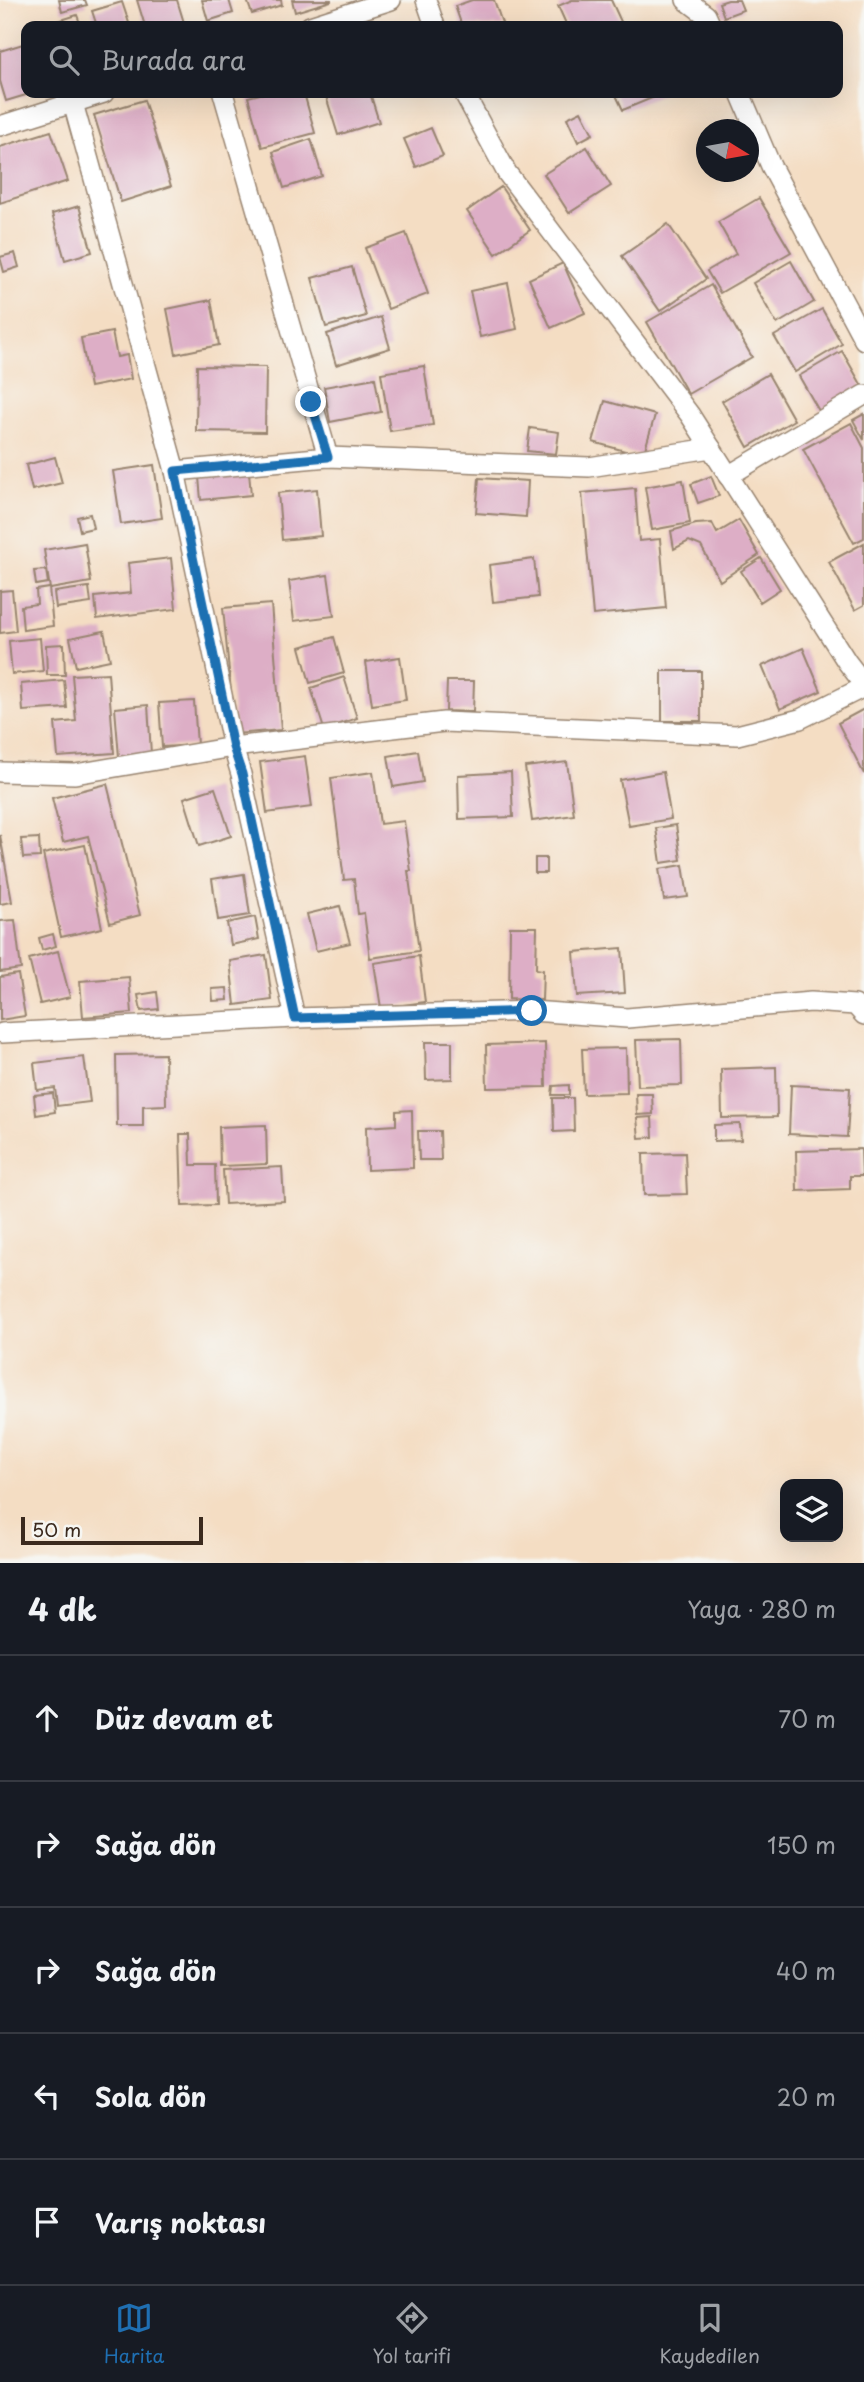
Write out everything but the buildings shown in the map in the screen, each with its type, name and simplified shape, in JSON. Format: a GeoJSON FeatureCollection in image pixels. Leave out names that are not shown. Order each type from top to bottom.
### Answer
{"type":"FeatureCollection","features":[{"type":"Feature","properties":{"kind":"street"},"geometry":{"type":"LineString","coordinates":[[326,21],[391,0]]}},
{"type":"Feature","properties":{"kind":"street"},"geometry":{"type":"LineString","coordinates":[[426,0],[433,21]]}},
{"type":"Feature","properties":{"kind":"street"},"geometry":{"type":"LineString","coordinates":[[686,0],[706,15],[709,21]]}},
{"type":"Feature","properties":{"kind":"street"},"geometry":{"type":"LineString","coordinates":[[0,127],[88,98]]}},
{"type":"Feature","properties":{"kind":"street"},"geometry":{"type":"LineString","coordinates":[[224,98],[328,457]]}},
{"type":"Feature","properties":{"kind":"street"},"geometry":{"type":"LineString","coordinates":[[0,772],[75,774],[233,747],[444,722],[737,735],[800,719],[864,685],[847,663],[690,415],[507,173],[467,98]]}},
{"type":"Feature","properties":{"kind":"street"},"geometry":{"type":"LineString","coordinates":[[742,98],[771,166],[864,340]]}},
{"type":"Feature","properties":{"kind":"street"},"geometry":{"type":"LineString","coordinates":[[73,103],[175,471],[233,747],[242,774],[295,1018]]}},
{"type":"Feature","properties":{"kind":"street"},"geometry":{"type":"LineString","coordinates":[[728,476],[864,395]]}},
{"type":"Feature","properties":{"kind":"street"},"geometry":{"type":"LineString","coordinates":[[175,471],[328,457],[589,467],[711,449]]}},
{"type":"Feature","properties":{"kind":"street"},"geometry":{"type":"LineString","coordinates":[[2,1033],[295,1018],[532,1011],[627,1018],[811,1002],[855,1005],[864,1015]]}},
{"type":"Feature","properties":{"kind":"route"},"geometry":{"type":"LineString","coordinates":[[311,402],[328,457],[175,471],[233,747],[242,774],[295,1018],[532,1011]]}}]}
